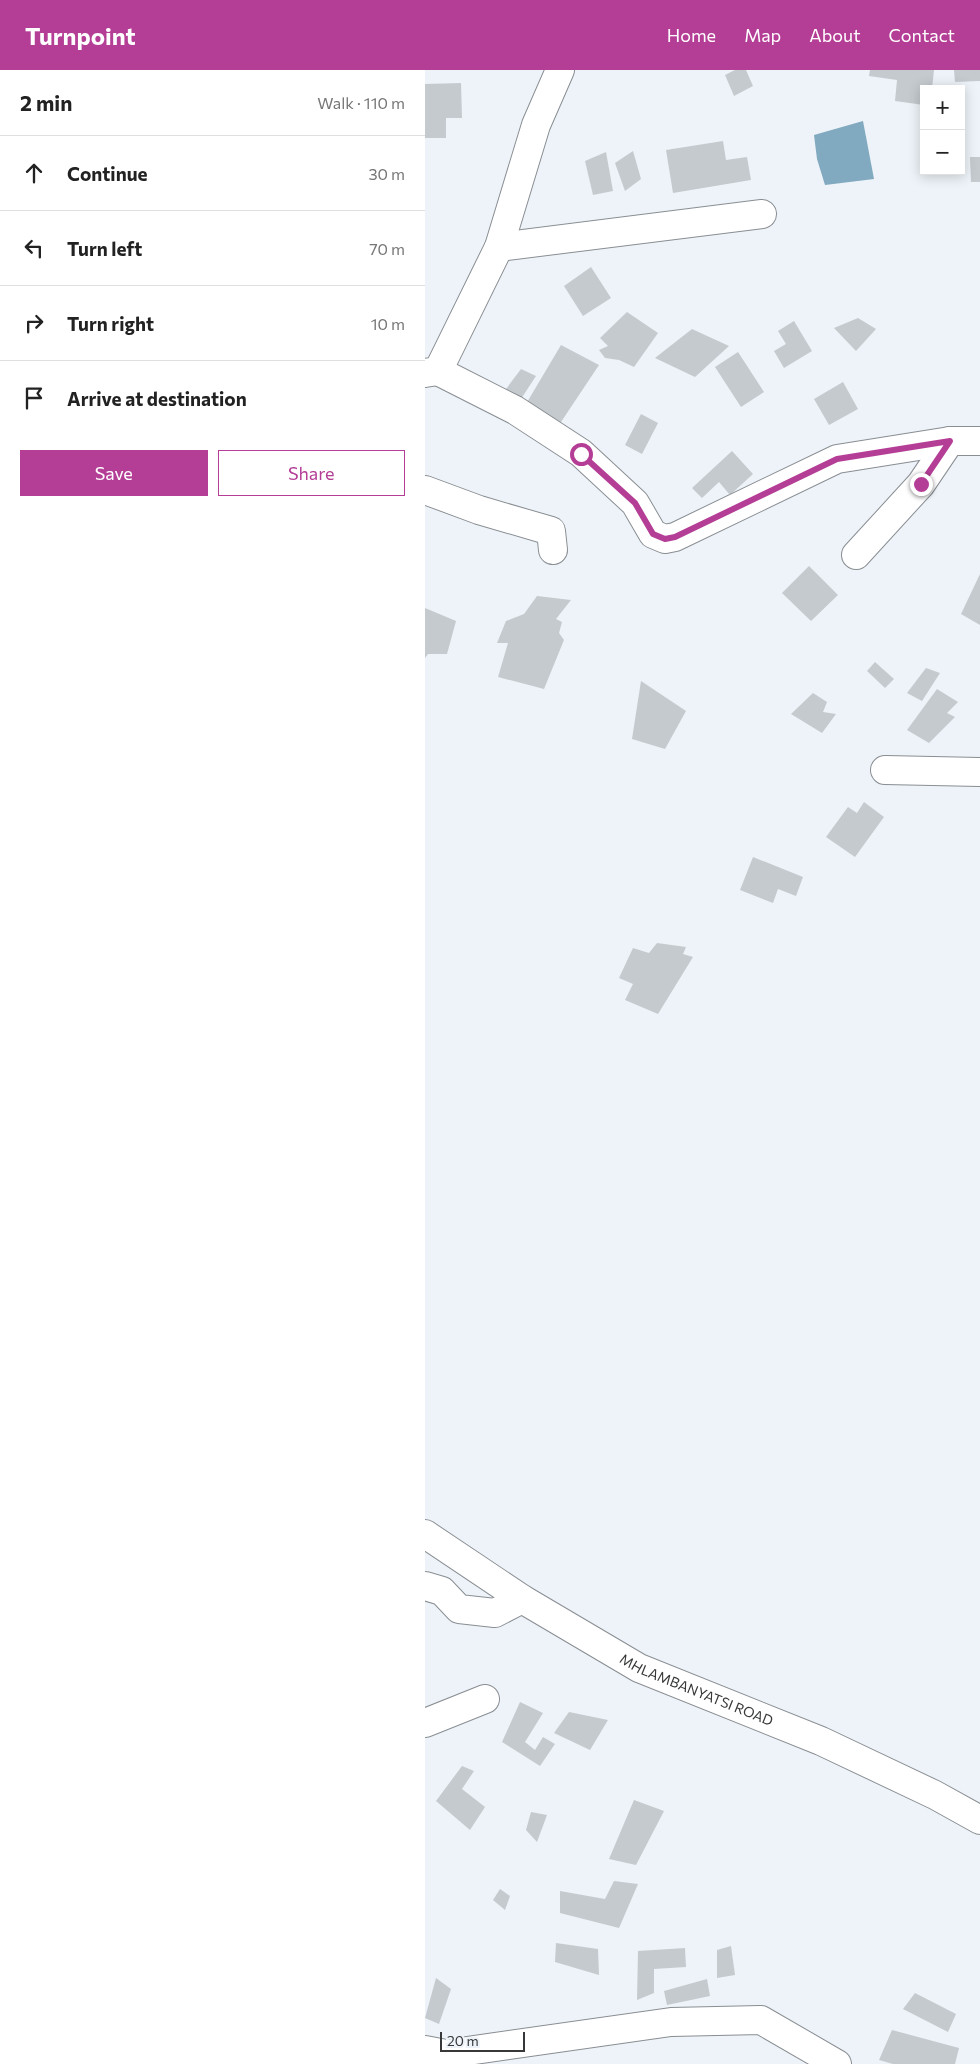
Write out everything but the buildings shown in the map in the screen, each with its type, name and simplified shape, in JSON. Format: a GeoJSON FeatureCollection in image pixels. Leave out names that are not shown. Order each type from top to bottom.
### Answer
{"type":"FeatureCollection","features":[{"type":"Feature","properties":{"kind":"street"},"geometry":{"type":"LineString","coordinates":[[560,70],[536,125],[499,247],[431,372],[515,410],[581,454],[635,503],[653,534],[665,539],[675,537],[837,459],[950,441],[980,441]]}},
{"type":"Feature","properties":{"kind":"street"},"geometry":{"type":"LineString","coordinates":[[499,247],[762,214]]}},
{"type":"Feature","properties":{"kind":"street"},"geometry":{"type":"LineString","coordinates":[[856,555],[921,484],[950,441]]}},
{"type":"Feature","properties":{"kind":"street"},"geometry":{"type":"LineString","coordinates":[[425,490],[479,510],[551,532],[553,550]]}},
{"type":"Feature","properties":{"kind":"street"},"geometry":{"type":"LineString","coordinates":[[885,770],[980,772]]}},
{"type":"Feature","properties":{"kind":"street","name":"MHLAMBANYATSI ROAD"},"geometry":{"type":"LineString","coordinates":[[425,1534],[522,1599],[639,1668],[821,1741],[935,1795],[980,1820]]}},
{"type":"Feature","properties":{"kind":"street"},"geometry":{"type":"LineString","coordinates":[[425,1586],[442,1591],[459,1609],[495,1613],[522,1599]]}},
{"type":"Feature","properties":{"kind":"street"},"geometry":{"type":"LineString","coordinates":[[425,1722],[485,1699]]}},
{"type":"Feature","properties":{"kind":"street"},"geometry":{"type":"LineString","coordinates":[[425,2050],[446,2054],[671,2022],[761,2020],[837,2064]]}},
{"type":"Feature","properties":{"kind":"water"},"geometry":{"type":"Polygon","coordinates":[[[863,121],[874,179],[825,185],[817,159],[814,135],[863,121]]]}},
{"type":"Feature","properties":{"kind":"route"},"geometry":{"type":"LineString","coordinates":[[581,454],[635,503],[653,534],[665,539],[675,537],[837,459],[950,441],[921,484]]}}]}
